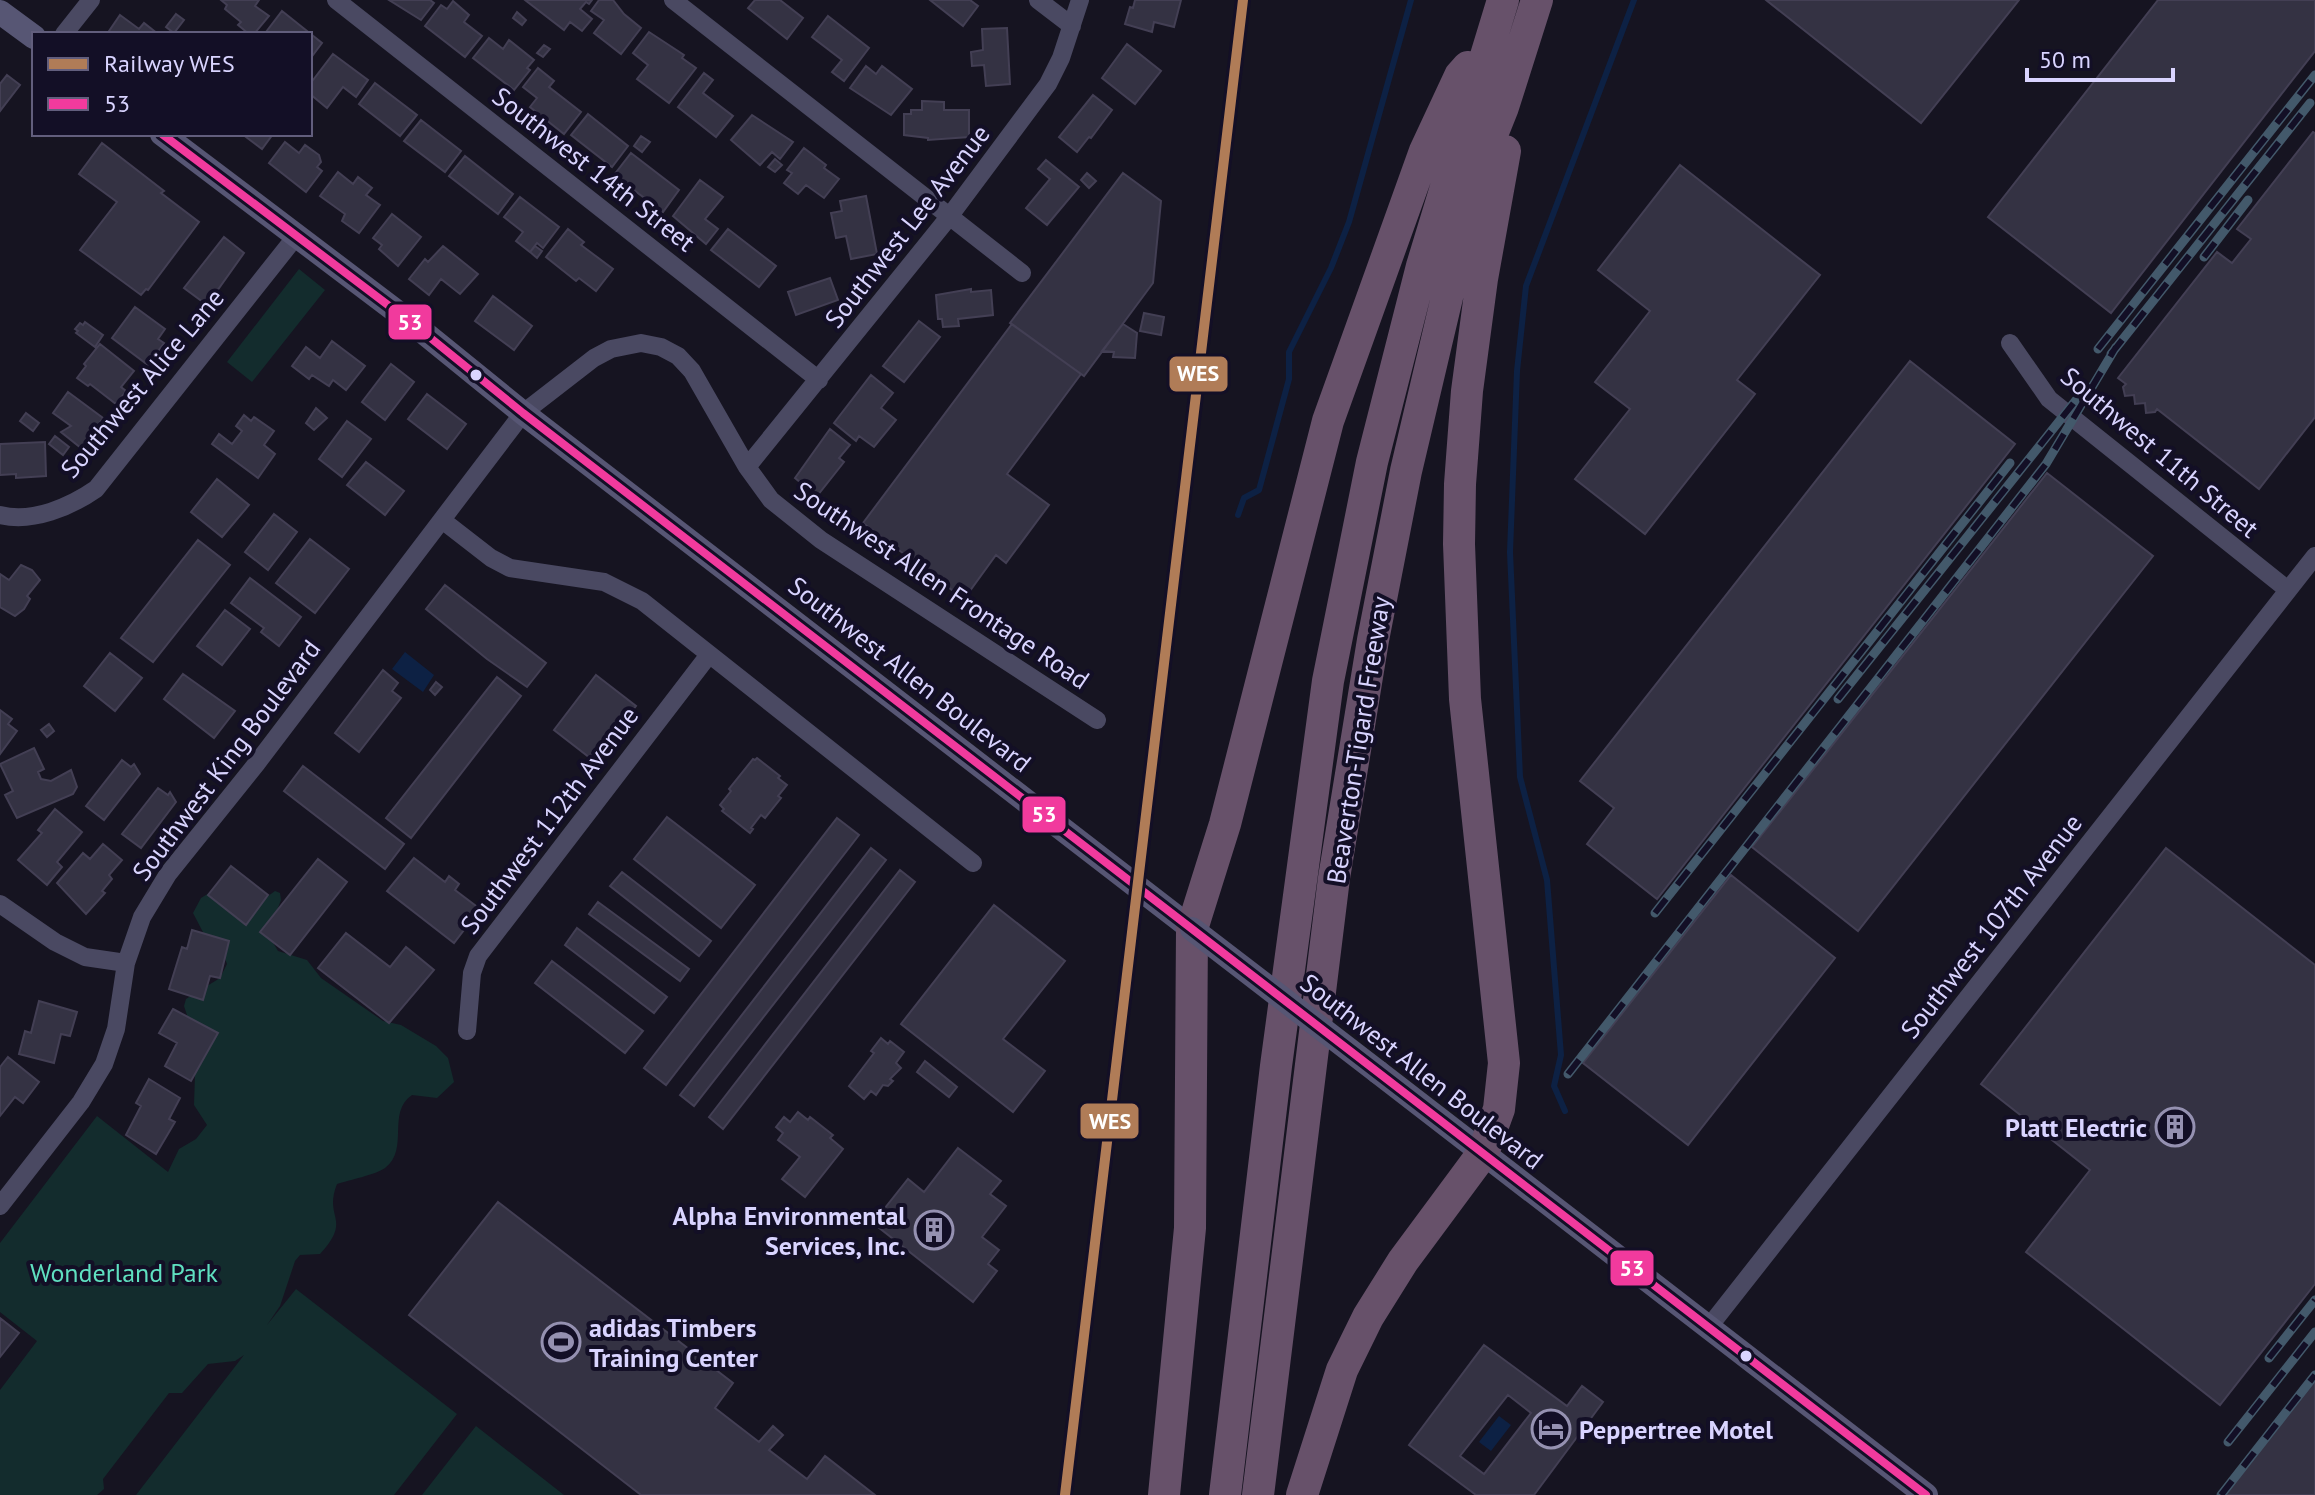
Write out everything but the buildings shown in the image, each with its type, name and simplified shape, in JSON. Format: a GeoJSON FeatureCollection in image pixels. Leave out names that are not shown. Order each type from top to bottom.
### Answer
{"type":"FeatureCollection","features":[{"type":"Feature","properties":{"kind":"highway","name":"Beaverton-Tigard Freeway"},"geometry":{"type":"LineString","coordinates":[[1225,1495],[1276,1066],[1328,681],[1372,462],[1422,266],[1503,0]]}},
{"type":"Feature","properties":{"kind":"highway","name":"Beaverton-Tigard Freeway"},"geometry":{"type":"LineString","coordinates":[[1258,1495],[1334,878],[1373,640],[1406,471],[1448,293],[1485,152],[1503,107],[1537,0]]}},
{"type":"Feature","properties":{"kind":"highway"},"geometry":{"type":"LineString","coordinates":[[1164,1495],[1190,1228],[1192,929],[1225,824],[1328,421],[1425,151],[1460,76],[1489,44]]}},
{"type":"Feature","properties":{"kind":"highway"},"geometry":{"type":"LineString","coordinates":[[1302,1495],[1342,1370],[1368,1317],[1403,1261],[1483,1153],[1499,1109],[1504,1063],[1465,699],[1460,499],[1471,363],[1482,279],[1505,155],[1503,107]]}},
{"type":"Feature","properties":{"kind":"main road"},"geometry":{"type":"LineString","coordinates":[[0,12],[32,36]]}},
{"type":"Feature","properties":{"kind":"main road","name":"Southwest Allen Boulevard"},"geometry":{"type":"LineString","coordinates":[[165,136],[297,235],[523,413],[1926,1495]]}},
{"type":"Feature","properties":{"kind":"street"},"geometry":{"type":"LineString","coordinates":[[66,32],[91,0]]}},
{"type":"Feature","properties":{"kind":"street","name":"Southwest 14th Street"},"geometry":{"type":"LineString","coordinates":[[336,0],[819,380]]}},
{"type":"Feature","properties":{"kind":"street"},"geometry":{"type":"LineString","coordinates":[[673,0],[1022,273]]}},
{"type":"Feature","properties":{"kind":"street"},"geometry":{"type":"LineString","coordinates":[[1038,0],[1072,26]]}},
{"type":"Feature","properties":{"kind":"street","name":"Southwest Lee Avenue"},"geometry":{"type":"LineString","coordinates":[[747,467],[949,217],[1048,84],[1080,0]]}},
{"type":"Feature","properties":{"kind":"street","name":"Southwest Alice Lane"},"geometry":{"type":"LineString","coordinates":[[0,515],[26,516],[53,511],[78,501],[96,489],[297,235]]}},
{"type":"Feature","properties":{"kind":"street","name":"Southwest Allen Frontage Road"},"geometry":{"type":"LineString","coordinates":[[523,413],[594,358],[611,349],[641,343],[661,347],[678,356],[692,371],[747,467],[771,500],[821,540],[1097,720]]}},
{"type":"Feature","properties":{"kind":"street","name":"Southwest 11th Street"},"geometry":{"type":"LineString","coordinates":[[2010,343],[2049,399],[2288,590]]}},
{"type":"Feature","properties":{"kind":"street","name":"Southwest King Boulevard"},"geometry":{"type":"LineString","coordinates":[[0,1206],[81,1102],[104,1064],[116,1029],[126,963],[142,917],[168,874],[257,763],[523,413]]}},
{"type":"Feature","properties":{"kind":"street"},"geometry":{"type":"LineString","coordinates":[[442,520],[491,558],[510,568],[585,578],[623,589],[642,601],[973,863]]}},
{"type":"Feature","properties":{"kind":"street","name":"Southwest 107th Avenue"},"geometry":{"type":"LineString","coordinates":[[1708,1328],[2315,556]]}},
{"type":"Feature","properties":{"kind":"street","name":"Southwest 112th Avenue"},"geometry":{"type":"LineString","coordinates":[[467,1031],[472,973],[478,956],[708,656]]}},
{"type":"Feature","properties":{"kind":"street"},"geometry":{"type":"LineString","coordinates":[[0,904],[55,942],[85,957],[126,963]]}},
{"type":"Feature","properties":{"kind":"green space"},"geometry":{"type":"Polygon","coordinates":[[[299,269],[325,290],[252,382],[227,362],[299,269]]]}},
{"type":"Feature","properties":{"kind":"green space","name":"Wonderland Park"},"geometry":{"type":"Polygon","coordinates":[[[214,890],[249,910],[275,891],[280,893],[281,900],[270,928],[278,951],[307,960],[321,978],[383,1021],[401,1025],[436,1046],[448,1058],[454,1082],[437,1098],[412,1095],[404,1103],[400,1111],[396,1151],[385,1168],[337,1184],[333,1205],[335,1233],[320,1254],[300,1255],[295,1261],[280,1306],[267,1325],[296,1289],[457,1414],[394,1495],[136,1495],[244,1355],[235,1361],[208,1364],[182,1393],[169,1393],[103,1479],[104,1489],[97,1495],[0,1495],[0,1390],[37,1341],[0,1312],[0,1243],[97,1116],[168,1172],[179,1149],[196,1139],[207,1125],[194,1105],[195,1075],[186,1049],[188,1018],[184,1006],[186,999],[220,978],[227,964],[220,945],[205,936],[193,913],[201,898],[214,890]]]}},
{"type":"Feature","properties":{"kind":"green space"},"geometry":{"type":"Polygon","coordinates":[[[476,1426],[564,1495],[422,1495],[476,1426]]]}},
{"type":"Feature","properties":{"kind":"water"},"geometry":{"type":"Polygon","coordinates":[[[405,652],[434,675],[423,692],[392,669],[405,652]]]}},
{"type":"Feature","properties":{"kind":"water"},"geometry":{"type":"Polygon","coordinates":[[[1499,1416],[1511,1425],[1491,1451],[1479,1442],[1499,1416]]]}},
{"type":"Feature","properties":{"kind":"waterway"},"geometry":{"type":"LineString","coordinates":[[1238,515],[1244,498],[1259,490],[1289,379],[1289,352],[1331,268],[1349,222],[1411,0]]}},
{"type":"Feature","properties":{"kind":"waterway"},"geometry":{"type":"LineString","coordinates":[[1565,1111],[1554,1086],[1561,1055],[1547,880],[1520,777],[1510,552],[1517,371],[1526,286],[1634,0]]}},
{"type":"Feature","properties":{"kind":"railway"},"geometry":{"type":"LineString","coordinates":[[2098,349],[2315,75]]}},
{"type":"Feature","properties":{"kind":"railway"},"geometry":{"type":"LineString","coordinates":[[2111,354],[2310,103]]}},
{"type":"Feature","properties":{"kind":"railway"},"geometry":{"type":"LineString","coordinates":[[2204,257],[2248,200]]}},
{"type":"Feature","properties":{"kind":"railway"},"geometry":{"type":"LineString","coordinates":[[1568,1074],[2046,464],[2116,347]]}},
{"type":"Feature","properties":{"kind":"railway"},"geometry":{"type":"LineString","coordinates":[[1838,699],[2080,395]]}},
{"type":"Feature","properties":{"kind":"railway"},"geometry":{"type":"LineString","coordinates":[[1655,913],[2010,463]]}},
{"type":"Feature","properties":{"kind":"railway"},"geometry":{"type":"LineString","coordinates":[[2269,1358],[2315,1300]]}},
{"type":"Feature","properties":{"kind":"railway"},"geometry":{"type":"LineString","coordinates":[[2228,1442],[2315,1332]]}},
{"type":"Feature","properties":{"kind":"railway"},"geometry":{"type":"LineString","coordinates":[[2221,1495],[2315,1375]]}},
{"type":"Feature","properties":{"kind":"rail line","name":"WES"},"geometry":{"type":"LineString","coordinates":[[1065,1495],[1243,0]]}},
{"type":"Feature","properties":{"kind":"transit line","name":"53"},"geometry":{"type":"LineString","coordinates":[[165,136],[417,327],[523,413],[1926,1495]]}},
{"type":"Feature","properties":{"kind":"place","name":"Platt Electric"},"geometry":{"type":"Point","coordinates":[2175,1127]}},
{"type":"Feature","properties":{"kind":"place","name":"Alpha Environmental Services, Inc."},"geometry":{"type":"Point","coordinates":[934,1230]}},
{"type":"Feature","properties":{"kind":"place","name":"adidas Timbers Training Center"},"geometry":{"type":"Point","coordinates":[561,1342]}},
{"type":"Feature","properties":{"kind":"place","name":"Peppertree Motel"},"geometry":{"type":"Point","coordinates":[1551,1429]}}]}
